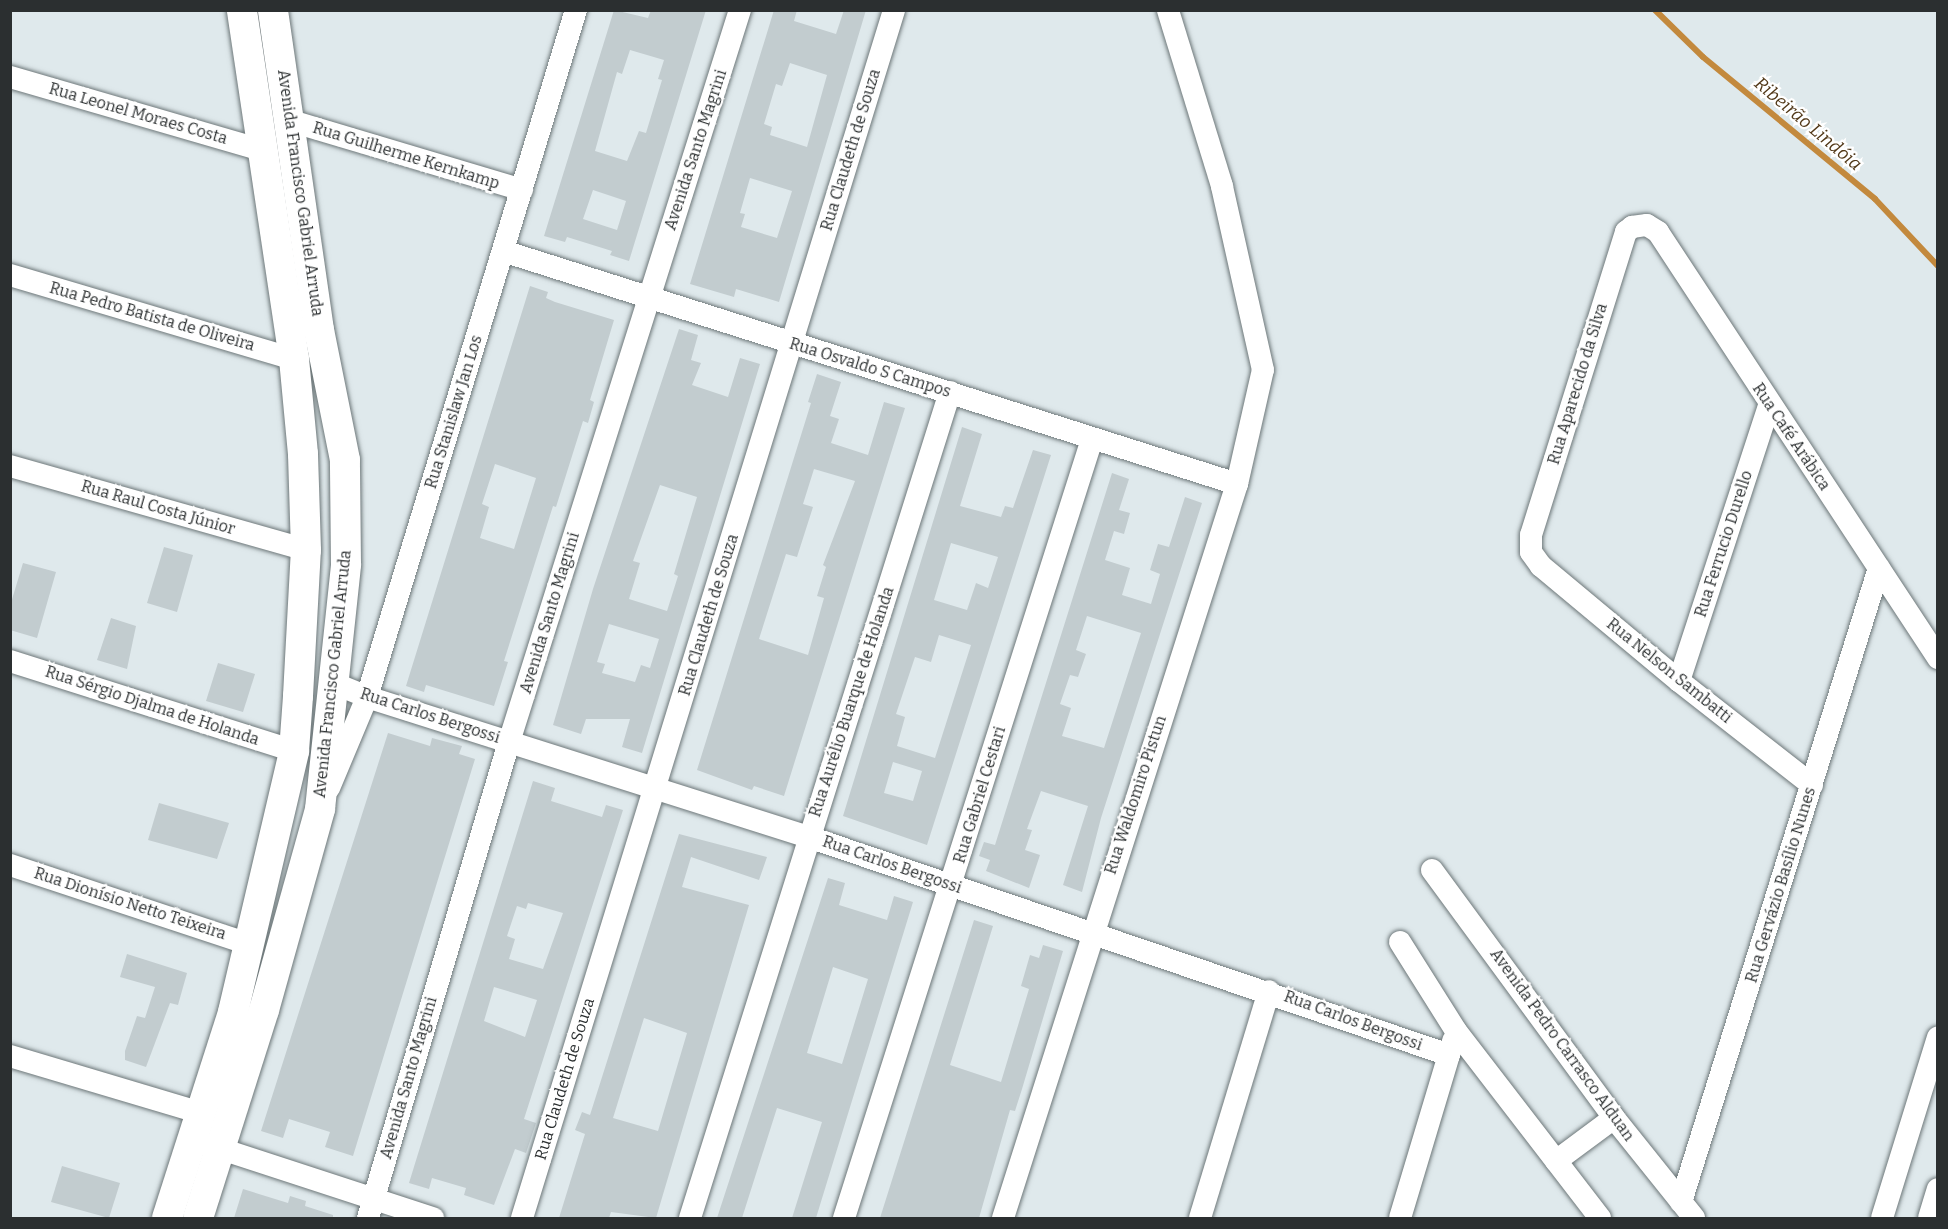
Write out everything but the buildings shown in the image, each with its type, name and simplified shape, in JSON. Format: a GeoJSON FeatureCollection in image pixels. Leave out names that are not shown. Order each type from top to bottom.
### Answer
{"type":"FeatureCollection","features":[{"type":"Feature","properties":{"kind":"main road","name":"Avenida Francisco Gabriel Arruda"},"geometry":{"type":"LineString","coordinates":[[198,1218],[204,1134],[294,751],[306,550],[303,454],[294,359],[265,151],[242,10]]}},
{"type":"Feature","properties":{"kind":"main road","name":"Avenida Francisco Gabriel Arruda"},"geometry":{"type":"LineString","coordinates":[[167,1218],[204,1134],[264,1010],[320,809],[346,564],[345,460],[319,330],[291,121],[273,10]]}},
{"type":"Feature","properties":{"kind":"street","name":"Rua Stanislaw Jan Los"},"geometry":{"type":"LineString","coordinates":[[320,809],[367,697],[576,10]]}},
{"type":"Feature","properties":{"kind":"street","name":"Avenida Santo Magrini"},"geometry":{"type":"LineString","coordinates":[[370,1210],[509,742],[740,10]]}},
{"type":"Feature","properties":{"kind":"street","name":"Rua Claudeth de Souza"},"geometry":{"type":"LineString","coordinates":[[522,1218],[656,789],[894,10]]}},
{"type":"Feature","properties":{"kind":"street","name":"Rua Waldomiro Pistun"},"geometry":{"type":"LineString","coordinates":[[1003,1218],[1091,933],[1237,484],[1263,370],[1222,186],[1168,10]]}},
{"type":"Feature","properties":{"kind":"street","name":"Rua Leonel Moraes Costa"},"geometry":{"type":"LineString","coordinates":[[10,77],[265,151]]}},
{"type":"Feature","properties":{"kind":"street","name":"Rua Guilherme Kernkamp"},"geometry":{"type":"LineString","coordinates":[[291,121],[522,190]]}},
{"type":"Feature","properties":{"kind":"street","name":"Rua Café Arábica"},"geometry":{"type":"LineString","coordinates":[[1639,225],[1658,232],[1769,406],[1880,568],[1938,658]]}},
{"type":"Feature","properties":{"kind":"street","name":"Rua Aparecido da Silva"},"geometry":{"type":"LineString","coordinates":[[1531,552],[1531,536],[1626,232],[1639,225]]}},
{"type":"Feature","properties":{"kind":"street","name":"Rua Osvaldo S Campos"},"geometry":{"type":"LineString","coordinates":[[503,251],[1237,484]]}},
{"type":"Feature","properties":{"kind":"street","name":"Rua Pedro Batista de Oliveira"},"geometry":{"type":"LineString","coordinates":[[10,275],[294,359]]}},
{"type":"Feature","properties":{"kind":"street","name":"Rua Aurélio Buarque de Holanda"},"geometry":{"type":"LineString","coordinates":[[690,1218],[950,392]]}},
{"type":"Feature","properties":{"kind":"street","name":"Rua Ferrucio Durello"},"geometry":{"type":"LineString","coordinates":[[1679,681],[1769,406]]}},
{"type":"Feature","properties":{"kind":"street","name":"Rua Gabriel Cestari"},"geometry":{"type":"LineString","coordinates":[[844,1218],[1092,439]]}},
{"type":"Feature","properties":{"kind":"street","name":"Rua Raul Costa Júnior"},"geometry":{"type":"LineString","coordinates":[[10,466],[306,550]]}},
{"type":"Feature","properties":{"kind":"street","name":"Rua Nelson Sambatti"},"geometry":{"type":"LineString","coordinates":[[1531,552],[1541,566],[1679,681],[1812,785]]}},
{"type":"Feature","properties":{"kind":"street","name":"Rua Gervázio Basílio Nunes"},"geometry":{"type":"LineString","coordinates":[[1687,1210],[1812,785],[1880,568]]}},
{"type":"Feature","properties":{"kind":"street","name":"Rua Sérgio Djalma de Holanda"},"geometry":{"type":"LineString","coordinates":[[10,661],[294,751]]}},
{"type":"Feature","properties":{"kind":"street","name":"Rua Carlos Bergossi"},"geometry":{"type":"LineString","coordinates":[[333,683],[367,697],[809,837],[1269,991],[1449,1055]]}},
{"type":"Feature","properties":{"kind":"street","name":"Rua Dionísio Netto Teixeira"},"geometry":{"type":"LineString","coordinates":[[10,865],[249,944]]}},
{"type":"Feature","properties":{"kind":"street","name":"Avenida Pedro Carrasco Alduan"},"geometry":{"type":"LineString","coordinates":[[1432,870],[1614,1118],[1687,1210]]}},
{"type":"Feature","properties":{"kind":"street"},"geometry":{"type":"LineString","coordinates":[[1400,942],[1456,1031],[1600,1218]]}},
{"type":"Feature","properties":{"kind":"street"},"geometry":{"type":"LineString","coordinates":[[1200,1218],[1269,991]]}},
{"type":"Feature","properties":{"kind":"street"},"geometry":{"type":"LineString","coordinates":[[1400,1218],[1456,1031]]}},
{"type":"Feature","properties":{"kind":"street"},"geometry":{"type":"LineString","coordinates":[[1882,1218],[1938,1037]]}},
{"type":"Feature","properties":{"kind":"street"},"geometry":{"type":"LineString","coordinates":[[10,1056],[204,1134],[370,1210],[433,1218]]}},
{"type":"Feature","properties":{"kind":"street"},"geometry":{"type":"LineString","coordinates":[[1556,1161],[1614,1118]]}},
{"type":"Feature","properties":{"kind":"street"},"geometry":{"type":"LineString","coordinates":[[1929,1218],[1938,1189]]}},
{"type":"Feature","properties":{"kind":"waterway","name":"Ribeirão Lindóia"},"geometry":{"type":"LineString","coordinates":[[1655,10],[1703,57],[1875,199],[1938,266]]}}]}
